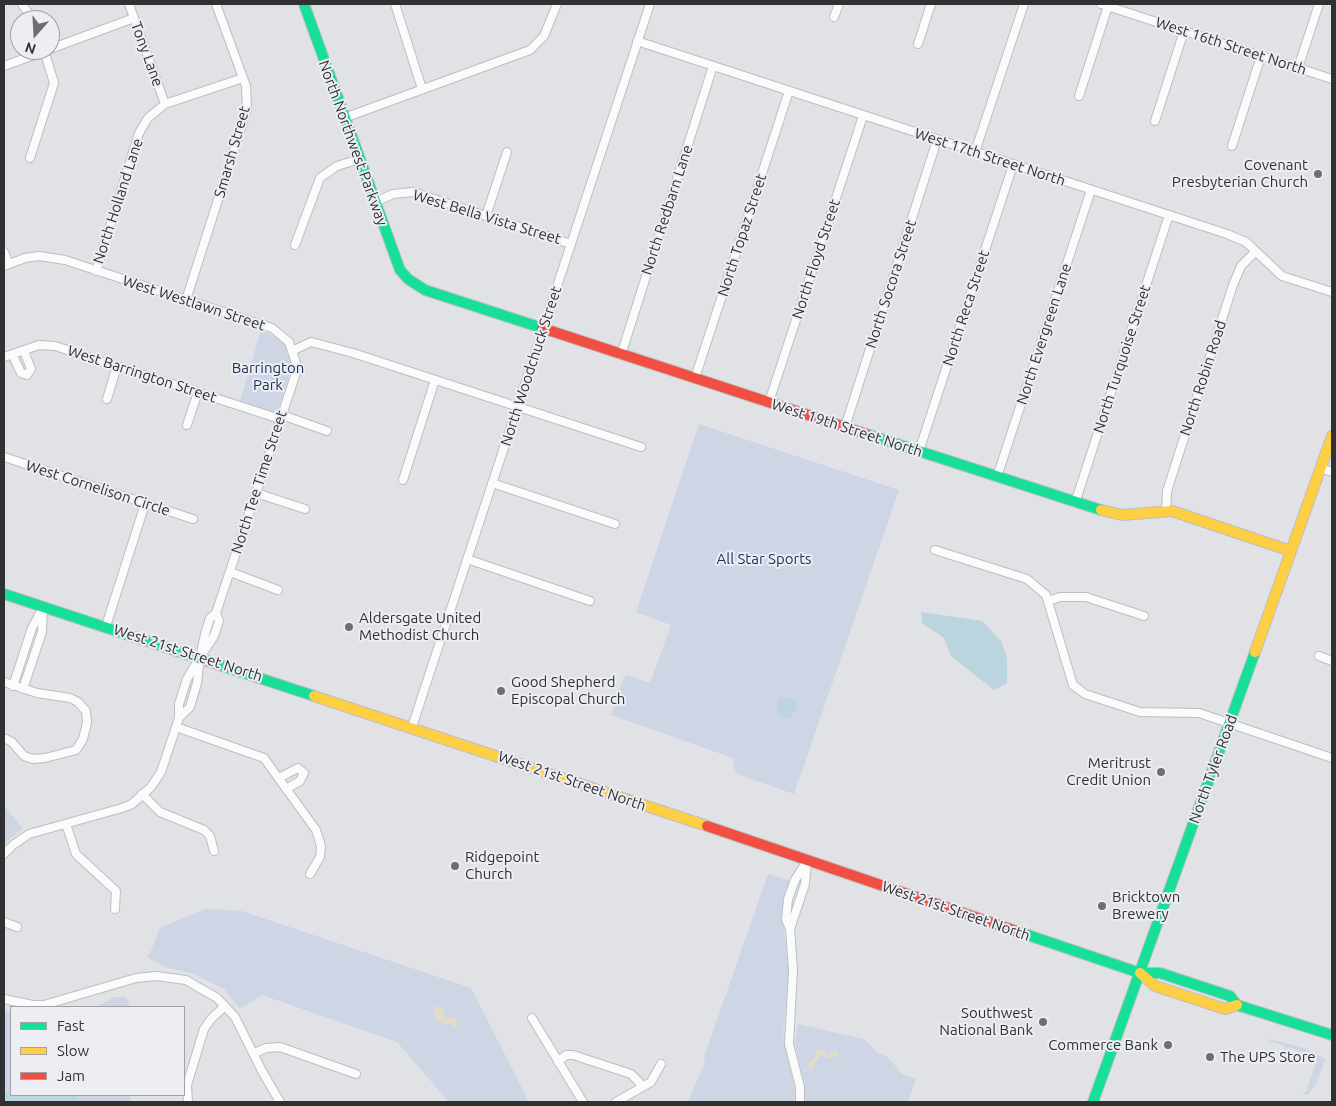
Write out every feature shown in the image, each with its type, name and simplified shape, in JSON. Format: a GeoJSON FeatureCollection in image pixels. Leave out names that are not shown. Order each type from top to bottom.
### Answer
{"type":"FeatureCollection","features":[{"type":"Feature","properties":{"kind":"main road","name":"North Northwest Parkway"},"geometry":{"type":"LineString","coordinates":[[304,4],[400,270],[408,279]]}},
{"type":"Feature","properties":{"kind":"main road","name":"West 19th Street North"},"geometry":{"type":"LineString","coordinates":[[408,279],[424,290],[441,296],[1075,502],[1122,515],[1166,511],[1223,527],[1291,551]]}},
{"type":"Feature","properties":{"kind":"main road","name":"North Tyler Road"},"geometry":{"type":"LineString","coordinates":[[1093,1102],[1332,436]]}},
{"type":"Feature","properties":{"kind":"main road","name":"West 21st Street North"},"geometry":{"type":"LineString","coordinates":[[4,594],[200,657],[1140,973],[1160,973],[1230,996],[1237,1005],[1332,1034]]}},
{"type":"Feature","properties":{"kind":"street","name":"Tony Lane"},"geometry":{"type":"LineString","coordinates":[[129,4],[165,104]]}},
{"type":"Feature","properties":{"kind":"street","name":"Smarsh Street"},"geometry":{"type":"LineString","coordinates":[[186,300],[247,108],[246,86],[216,4]]}},
{"type":"Feature","properties":{"kind":"street"},"geometry":{"type":"LineString","coordinates":[[395,4],[422,89]]}},
{"type":"Feature","properties":{"kind":"street"},"geometry":{"type":"LineString","coordinates":[[344,118],[530,50],[544,36],[556,4]]}},
{"type":"Feature","properties":{"kind":"street","name":"North Woodchuck Street"},"geometry":{"type":"LineString","coordinates":[[412,728],[649,4]]}},
{"type":"Feature","properties":{"kind":"street"},"geometry":{"type":"LineString","coordinates":[[834,17],[839,4]]}},
{"type":"Feature","properties":{"kind":"street"},"geometry":{"type":"LineString","coordinates":[[918,44],[931,4]]}},
{"type":"Feature","properties":{"kind":"street"},"geometry":{"type":"LineString","coordinates":[[975,152],[1024,4]]}},
{"type":"Feature","properties":{"kind":"street"},"geometry":{"type":"LineString","coordinates":[[1298,68],[1319,4]]}},
{"type":"Feature","properties":{"kind":"street"},"geometry":{"type":"LineString","coordinates":[[1079,96],[1105,5]]}},
{"type":"Feature","properties":{"kind":"street","name":"West 16th Street North"},"geometry":{"type":"LineString","coordinates":[[1105,5],[1332,79]]}},
{"type":"Feature","properties":{"kind":"street"},"geometry":{"type":"LineString","coordinates":[[60,45],[134,18]]}},
{"type":"Feature","properties":{"kind":"street"},"geometry":{"type":"LineString","coordinates":[[1155,121],[1184,31]]}},
{"type":"Feature","properties":{"kind":"street","name":"West 17th Street North"},"geometry":{"type":"LineString","coordinates":[[637,41],[1227,234],[1246,242],[1282,276],[1332,292]]}},
{"type":"Feature","properties":{"kind":"street"},"geometry":{"type":"LineString","coordinates":[[1232,146],[1261,56]]}},
{"type":"Feature","properties":{"kind":"street"},"geometry":{"type":"LineString","coordinates":[[4,66],[20,60]]}},
{"type":"Feature","properties":{"kind":"street"},"geometry":{"type":"LineString","coordinates":[[30,158],[54,83],[49,60]]}},
{"type":"Feature","properties":{"kind":"street","name":"North Redbarn Lane"},"geometry":{"type":"LineString","coordinates":[[621,355],[713,66]]}},
{"type":"Feature","properties":{"kind":"street","name":"North Holland Lane"},"geometry":{"type":"LineString","coordinates":[[96,271],[139,133],[148,118],[165,104],[243,78]]}},
{"type":"Feature","properties":{"kind":"street","name":"North Topaz Street"},"geometry":{"type":"LineString","coordinates":[[695,378],[789,91]]}},
{"type":"Feature","properties":{"kind":"street","name":"North Floyd Street"},"geometry":{"type":"LineString","coordinates":[[769,402],[863,116]]}},
{"type":"Feature","properties":{"kind":"street","name":"North Socora Street"},"geometry":{"type":"LineString","coordinates":[[845,427],[937,140]]}},
{"type":"Feature","properties":{"kind":"street"},"geometry":{"type":"LineString","coordinates":[[486,216],[507,152]]}},
{"type":"Feature","properties":{"kind":"street"},"geometry":{"type":"LineString","coordinates":[[295,245],[320,178],[337,166],[360,159]]}},
{"type":"Feature","properties":{"kind":"street","name":"North Reca Street"},"geometry":{"type":"LineString","coordinates":[[919,452],[1013,165]]}},
{"type":"Feature","properties":{"kind":"street","name":"North Evergreen Lane"},"geometry":{"type":"LineString","coordinates":[[997,477],[1091,190]]}},
{"type":"Feature","properties":{"kind":"street","name":"West Bella Vista Street"},"geometry":{"type":"LineString","coordinates":[[375,202],[393,194],[413,192],[571,244]]}},
{"type":"Feature","properties":{"kind":"street","name":"North Turquoise Street"},"geometry":{"type":"LineString","coordinates":[[1075,502],[1169,215]]}},
{"type":"Feature","properties":{"kind":"street"},"geometry":{"type":"LineString","coordinates":[[4,252],[7,265]]}},
{"type":"Feature","properties":{"kind":"street","name":"North Robin Road"},"geometry":{"type":"LineString","coordinates":[[1166,511],[1167,490],[1233,286],[1241,266],[1255,252]]}},
{"type":"Feature","properties":{"kind":"street","name":"West Westlawn Street"},"geometry":{"type":"LineString","coordinates":[[7,265],[39,256],[65,260],[272,328],[283,336],[294,350]]}},
{"type":"Feature","properties":{"kind":"street"},"geometry":{"type":"LineString","coordinates":[[294,350],[311,342],[436,380],[641,447]]}},
{"type":"Feature","properties":{"kind":"street","name":"West Barrington Street"},"geometry":{"type":"LineString","coordinates":[[4,357],[13,356],[39,345],[55,346],[327,431]]}},
{"type":"Feature","properties":{"kind":"street","name":"North Tee Time Street"},"geometry":{"type":"LineString","coordinates":[[4,854],[29,834],[122,808],[150,787],[161,772],[179,718],[179,704],[187,680],[214,636],[219,621],[216,613],[296,373],[294,350]]}},
{"type":"Feature","properties":{"kind":"street"},"geometry":{"type":"LineString","coordinates":[[13,356],[21,373],[27,375],[31,369],[24,351]]}},
{"type":"Feature","properties":{"kind":"street"},"geometry":{"type":"LineString","coordinates":[[107,399],[117,366]]}},
{"type":"Feature","properties":{"kind":"street"},"geometry":{"type":"LineString","coordinates":[[403,480],[436,380]]}},
{"type":"Feature","properties":{"kind":"street"},"geometry":{"type":"LineString","coordinates":[[187,425],[198,392]]}},
{"type":"Feature","properties":{"kind":"street","name":"West Cornelison Circle"},"geometry":{"type":"LineString","coordinates":[[4,457],[193,519]]}},
{"type":"Feature","properties":{"kind":"street"},"geometry":{"type":"LineString","coordinates":[[1321,468],[1332,472]]}},
{"type":"Feature","properties":{"kind":"street"},"geometry":{"type":"LineString","coordinates":[[492,483],[615,524]]}},
{"type":"Feature","properties":{"kind":"street"},"geometry":{"type":"LineString","coordinates":[[256,493],[305,509]]}},
{"type":"Feature","properties":{"kind":"street"},"geometry":{"type":"LineString","coordinates":[[106,626],[145,504]]}},
{"type":"Feature","properties":{"kind":"street"},"geometry":{"type":"LineString","coordinates":[[935,550],[1027,579],[1046,595],[1070,678],[1078,690],[1140,712],[1199,713],[1332,758]]}},
{"type":"Feature","properties":{"kind":"street"},"geometry":{"type":"LineString","coordinates":[[467,559],[590,601]]}},
{"type":"Feature","properties":{"kind":"street"},"geometry":{"type":"LineString","coordinates":[[230,572],[278,590]]}},
{"type":"Feature","properties":{"kind":"street"},"geometry":{"type":"LineString","coordinates":[[1048,601],[1060,597],[1086,597],[1144,616]]}},
{"type":"Feature","properties":{"kind":"street"},"geometry":{"type":"LineString","coordinates":[[13,686],[32,628],[43,606]]}},
{"type":"Feature","properties":{"kind":"street"},"geometry":{"type":"LineString","coordinates":[[23,689],[42,632],[43,606]]}},
{"type":"Feature","properties":{"kind":"street"},"geometry":{"type":"LineString","coordinates":[[1319,656],[1332,661]]}},
{"type":"Feature","properties":{"kind":"street"},"geometry":{"type":"LineString","coordinates":[[4,682],[23,689],[70,698],[78,702],[86,711],[87,723],[83,739],[76,750],[33,759],[24,756],[12,742],[4,738]]}},
{"type":"Feature","properties":{"kind":"street"},"geometry":{"type":"LineString","coordinates":[[176,727],[264,758],[316,830],[321,846],[320,857],[310,874]]}},
{"type":"Feature","properties":{"kind":"street"},"geometry":{"type":"LineString","coordinates":[[279,778],[298,768],[304,772],[300,781],[286,789]]}},
{"type":"Feature","properties":{"kind":"street"},"geometry":{"type":"LineString","coordinates":[[142,794],[160,812],[204,830],[210,836],[214,851]]}},
{"type":"Feature","properties":{"kind":"street"},"geometry":{"type":"LineString","coordinates":[[66,824],[76,854],[116,891],[115,909]]}},
{"type":"Feature","properties":{"kind":"street"},"geometry":{"type":"LineString","coordinates":[[800,1102],[800,1087],[789,1044],[793,970],[790,929],[786,920],[788,899],[795,880],[807,861]]}},
{"type":"Feature","properties":{"kind":"street"},"geometry":{"type":"LineString","coordinates":[[4,922],[17,927]]}},
{"type":"Feature","properties":{"kind":"street"},"geometry":{"type":"LineString","coordinates":[[4,999],[33,1005],[44,1005],[136,978],[156,976],[186,980],[207,991],[235,1017],[280,1102]]}},
{"type":"Feature","properties":{"kind":"street"},"geometry":{"type":"LineString","coordinates":[[188,1102],[187,1085],[204,1029],[211,1018],[225,1006]]}},
{"type":"Feature","properties":{"kind":"street"},"geometry":{"type":"LineString","coordinates":[[532,1018],[583,1102]]}},
{"type":"Feature","properties":{"kind":"street"},"geometry":{"type":"LineString","coordinates":[[255,1053],[266,1048],[280,1048],[356,1074]]}},
{"type":"Feature","properties":{"kind":"street"},"geometry":{"type":"LineString","coordinates":[[558,1062],[566,1055],[573,1055],[631,1074],[643,1086]]}},
{"type":"Feature","properties":{"kind":"street"},"geometry":{"type":"LineString","coordinates":[[616,1102],[651,1082],[661,1064]]}},
{"type":"Feature","properties":{"kind":"green space","name":"Barrington Park"},"geometry":{"type":"Polygon","coordinates":[[[261,330],[281,340],[288,349],[292,367],[277,413],[240,401],[261,330]]]}},
{"type":"Feature","properties":{"kind":"green space","name":"All Star Sports"},"geometry":{"type":"Polygon","coordinates":[[[699,424],[899,490],[794,794],[737,774],[733,765],[734,760],[730,757],[611,715],[624,677],[627,675],[650,683],[671,625],[636,612],[699,424]]]}},
{"type":"Feature","properties":{"kind":"green space"},"geometry":{"type":"Polygon","coordinates":[[[4,806],[23,828],[4,844],[4,806]]]}},
{"type":"Feature","properties":{"kind":"green space"},"geometry":{"type":"Polygon","coordinates":[[[768,874],[791,881],[783,921],[789,975],[783,1034],[794,1085],[795,1102],[688,1102],[705,1062],[704,1057],[768,874]]]}},
{"type":"Feature","properties":{"kind":"green space"},"geometry":{"type":"Polygon","coordinates":[[[205,909],[242,911],[471,988],[529,1102],[449,1102],[397,1042],[262,995],[240,1009],[224,989],[194,974],[164,967],[147,957],[160,928],[205,909]]]}},
{"type":"Feature","properties":{"kind":"green space"},"geometry":{"type":"Polygon","coordinates":[[[114,997],[126,997],[130,1006],[99,1006],[114,997]]]}},
{"type":"Feature","properties":{"kind":"green space"},"geometry":{"type":"Polygon","coordinates":[[[4,1011],[10,1012],[10,1096],[130,1096],[131,1102],[4,1102],[4,1011]]]}},
{"type":"Feature","properties":{"kind":"green space"},"geometry":{"type":"Polygon","coordinates":[[[798,1024],[864,1039],[877,1052],[888,1057],[902,1074],[916,1079],[908,1102],[805,1102],[803,1078],[795,1044],[798,1024]]]}},
{"type":"Feature","properties":{"kind":"green space"},"geometry":{"type":"Polygon","coordinates":[[[1270,1039],[1308,1049],[1325,1059],[1317,1082],[1308,1095],[1300,1092],[1306,1092],[1316,1063],[1311,1060],[1312,1056],[1288,1047],[1285,1051],[1285,1046],[1270,1041],[1268,1045],[1270,1039]]]}},
{"type":"Feature","properties":{"kind":"sand"},"geometry":{"type":"Polygon","coordinates":[[[436,1005],[443,1009],[445,1018],[456,1018],[458,1027],[450,1024],[443,1025],[435,1018],[434,1007],[436,1005]]]}},
{"type":"Feature","properties":{"kind":"sand"},"geometry":{"type":"Polygon","coordinates":[[[822,1048],[828,1055],[836,1050],[839,1055],[831,1059],[820,1055],[818,1061],[813,1064],[814,1070],[810,1071],[808,1064],[815,1057],[815,1052],[822,1048]]]}},
{"type":"Feature","properties":{"kind":"shaded area"},"geometry":{"type":"Polygon","coordinates":[[[921,612],[982,621],[1001,641],[1007,658],[1007,683],[994,690],[951,656],[944,638],[922,623],[921,612]]]}},
{"type":"Feature","properties":{"kind":"shaded area"},"geometry":{"type":"Polygon","coordinates":[[[791,698],[797,704],[792,717],[788,719],[776,713],[778,699],[791,698]]]}},
{"type":"Feature","properties":{"kind":"shaded area"},"geometry":{"type":"Polygon","coordinates":[[[10,1093],[10,1096],[75,1096],[80,1102],[4,1102],[4,1094],[10,1093]]]}},
{"type":"Feature","properties":{"kind":"traffic: fast"},"geometry":{"type":"LineString","coordinates":[[304,4],[400,270],[408,279],[425,290],[542,328]]}},
{"type":"Feature","properties":{"kind":"traffic: fast"},"geometry":{"type":"LineString","coordinates":[[866,434],[1101,510]]}},
{"type":"Feature","properties":{"kind":"traffic: fast"},"geometry":{"type":"LineString","coordinates":[[4,594],[314,696]]}},
{"type":"Feature","properties":{"kind":"traffic: fast"},"geometry":{"type":"LineString","coordinates":[[1093,1102],[1255,652]]}},
{"type":"Feature","properties":{"kind":"traffic: fast"},"geometry":{"type":"LineString","coordinates":[[1016,931],[1140,973],[1160,973],[1230,996],[1237,1005],[1332,1035]]}},
{"type":"Feature","properties":{"kind":"traffic: slow"},"geometry":{"type":"LineString","coordinates":[[1255,652],[1332,436]]}},
{"type":"Feature","properties":{"kind":"traffic: slow"},"geometry":{"type":"LineString","coordinates":[[1101,510],[1122,515],[1172,511],[1291,551]]}},
{"type":"Feature","properties":{"kind":"traffic: slow"},"geometry":{"type":"LineString","coordinates":[[314,696],[707,826]]}},
{"type":"Feature","properties":{"kind":"traffic: slow"},"geometry":{"type":"LineString","coordinates":[[1140,973],[1155,986],[1225,1009],[1237,1005]]}},
{"type":"Feature","properties":{"kind":"traffic: jam"},"geometry":{"type":"LineString","coordinates":[[542,328],[866,434]]}},
{"type":"Feature","properties":{"kind":"traffic: jam"},"geometry":{"type":"LineString","coordinates":[[707,826],[1016,931]]}},
{"type":"Feature","properties":{"kind":"place","name":"Covenant Presbyterian Church"},"geometry":{"type":"Point","coordinates":[1318,174]}},
{"type":"Feature","properties":{"kind":"place","name":"Aldersgate United Methodist Church"},"geometry":{"type":"Point","coordinates":[349,627]}},
{"type":"Feature","properties":{"kind":"place","name":"Good Shepherd Episcopal Church"},"geometry":{"type":"Point","coordinates":[501,691]}},
{"type":"Feature","properties":{"kind":"place","name":"Meritrust Credit Union"},"geometry":{"type":"Point","coordinates":[1161,772]}},
{"type":"Feature","properties":{"kind":"place","name":"Ridgepoint Church"},"geometry":{"type":"Point","coordinates":[455,866]}},
{"type":"Feature","properties":{"kind":"place","name":"Bricktown Brewery"},"geometry":{"type":"Point","coordinates":[1102,906]}},
{"type":"Feature","properties":{"kind":"place","name":"Southwest National Bank"},"geometry":{"type":"Point","coordinates":[1043,1022]}},
{"type":"Feature","properties":{"kind":"place","name":"Commerce Bank"},"geometry":{"type":"Point","coordinates":[1168,1045]}},
{"type":"Feature","properties":{"kind":"place","name":"The UPS Store"},"geometry":{"type":"Point","coordinates":[1210,1057]}}]}
